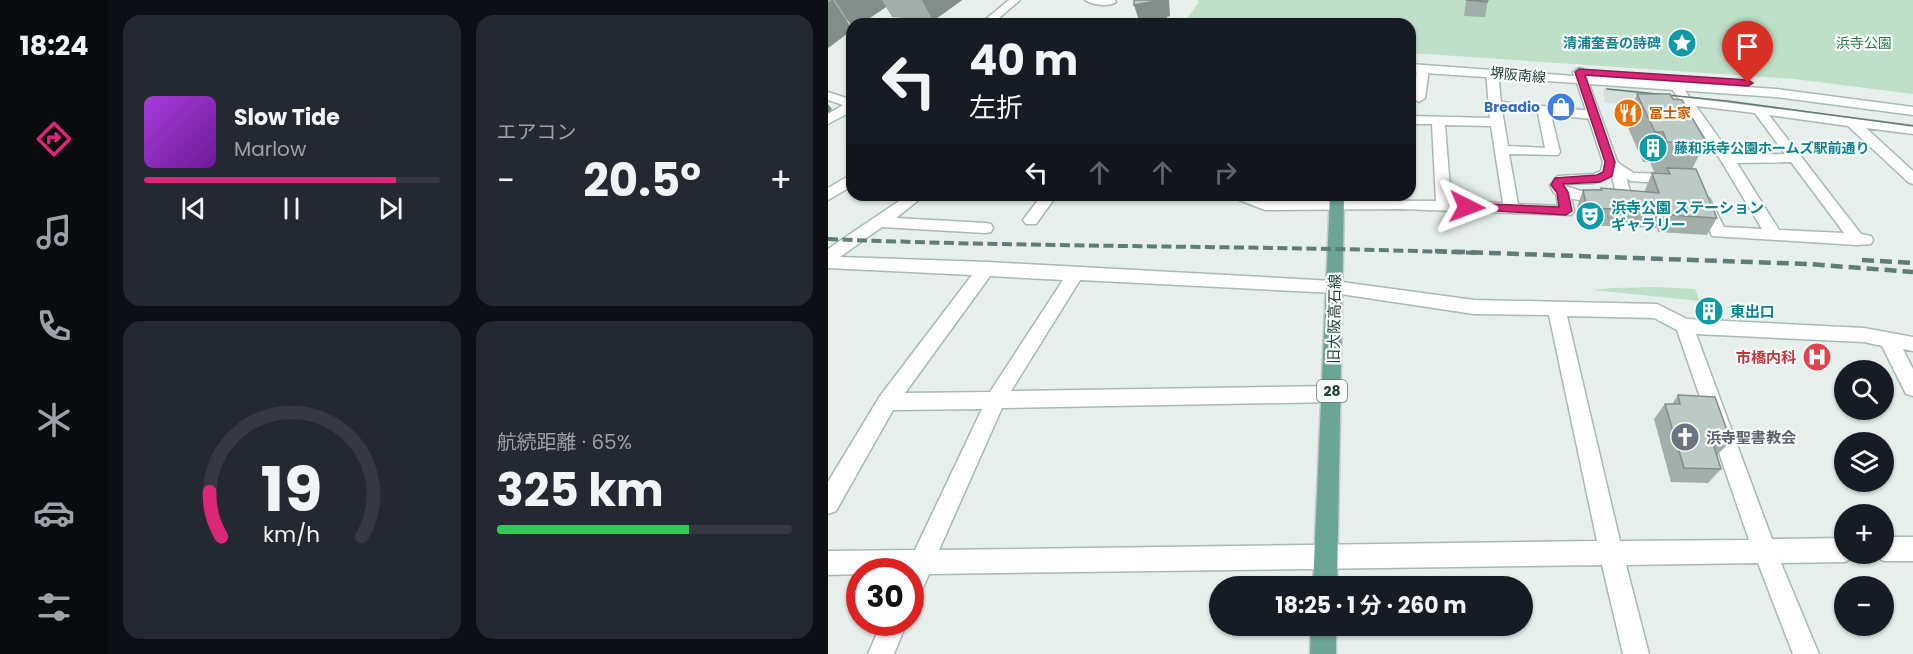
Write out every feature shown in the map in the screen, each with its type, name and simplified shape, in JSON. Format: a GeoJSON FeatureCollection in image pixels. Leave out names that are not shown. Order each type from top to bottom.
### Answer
{"type":"FeatureCollection","features":[{"type":"Feature","properties":{"kind":"main road","name":"旧大阪高石線"},"geometry":{"type":"LineString","coordinates":[[1325,576],[1337,201]]}},
{"type":"Feature","properties":{"kind":"main road"},"geometry":{"type":"LineString","coordinates":[[1323,654],[1324,636]]}},
{"type":"Feature","properties":{"kind":"street"},"geometry":{"type":"LineString","coordinates":[[992,18],[1015,0]]}},
{"type":"Feature","properties":{"kind":"street"},"geometry":{"type":"LineString","coordinates":[[1090,0],[1111,2]]}},
{"type":"Feature","properties":{"kind":"street","name":"堺阪南線"},"geometry":{"type":"LineString","coordinates":[[1416,61],[1794,95],[1913,111]]}},
{"type":"Feature","properties":{"kind":"street","name":"堺阪南線"},"geometry":{"type":"LineString","coordinates":[[1416,68],[1764,84],[1913,102]]}},
{"type":"Feature","properties":{"kind":"street"},"geometry":{"type":"LineString","coordinates":[[1419,98],[1424,69]]}},
{"type":"Feature","properties":{"kind":"street"},"geometry":{"type":"LineString","coordinates":[[1492,73],[1497,122],[1511,209]]}},
{"type":"Feature","properties":{"kind":"street"},"geometry":{"type":"LineString","coordinates":[[1563,192],[1575,195],[1620,194],[1623,192],[1618,171],[1610,162],[1580,76]]}},
{"type":"Feature","properties":{"kind":"street"},"geometry":{"type":"LineString","coordinates":[[1676,86],[1727,159],[1774,235]]}},
{"type":"Feature","properties":{"kind":"street"},"geometry":{"type":"LineString","coordinates":[[828,120],[843,101]]}},
{"type":"Feature","properties":{"kind":"street"},"geometry":{"type":"LineString","coordinates":[[1688,101],[1913,130]]}},
{"type":"Feature","properties":{"kind":"street"},"geometry":{"type":"LineString","coordinates":[[1495,105],[1593,115]]}},
{"type":"Feature","properties":{"kind":"street"},"geometry":{"type":"LineString","coordinates":[[1700,190],[1718,232],[1861,240],[1758,109]]}},
{"type":"Feature","properties":{"kind":"street"},"geometry":{"type":"LineString","coordinates":[[1502,150],[1553,152],[1544,111]]}},
{"type":"Feature","properties":{"kind":"street"},"geometry":{"type":"LineString","coordinates":[[1416,120],[1497,122]]}},
{"type":"Feature","properties":{"kind":"street"},"geometry":{"type":"LineString","coordinates":[[1438,121],[1444,206]]}},
{"type":"Feature","properties":{"kind":"street"},"geometry":{"type":"LineString","coordinates":[[1851,121],[1913,179]]}},
{"type":"Feature","properties":{"kind":"street"},"geometry":{"type":"LineString","coordinates":[[1727,159],[1795,158]]}},
{"type":"Feature","properties":{"kind":"street"},"geometry":{"type":"LineString","coordinates":[[1610,162],[1631,177],[1684,179]]}},
{"type":"Feature","properties":{"kind":"street"},"geometry":{"type":"LineString","coordinates":[[1355,201],[1566,211],[1563,192],[1557,185],[1559,181],[1600,178],[1608,173],[1610,162]]}},
{"type":"Feature","properties":{"kind":"street"},"geometry":{"type":"LineString","coordinates":[[828,195],[846,183]]}},
{"type":"Feature","properties":{"kind":"street"},"geometry":{"type":"LineString","coordinates":[[828,257],[909,201]]}},
{"type":"Feature","properties":{"kind":"street"},"geometry":{"type":"LineString","coordinates":[[1031,220],[1045,201]]}},
{"type":"Feature","properties":{"kind":"street"},"geometry":{"type":"LineString","coordinates":[[1255,201],[1265,205],[1271,201]]}},
{"type":"Feature","properties":{"kind":"street"},"geometry":{"type":"LineString","coordinates":[[878,222],[985,228]]}},
{"type":"Feature","properties":{"kind":"street"},"geometry":{"type":"LineString","coordinates":[[828,262],[987,268],[1334,287],[1474,307],[1657,311],[1684,326],[1864,335],[1913,344]]}},
{"type":"Feature","properties":{"kind":"street"},"geometry":{"type":"LineString","coordinates":[[828,503],[887,402],[987,268]]}},
{"type":"Feature","properties":{"kind":"street"},"geometry":{"type":"LineString","coordinates":[[924,558],[996,399],[1075,274]]}},
{"type":"Feature","properties":{"kind":"street"},"geometry":{"type":"LineString","coordinates":[[1556,308],[1636,654]]}},
{"type":"Feature","properties":{"kind":"street"},"geometry":{"type":"LineString","coordinates":[[1684,326],[1765,551],[1806,654]]}},
{"type":"Feature","properties":{"kind":"street"},"geometry":{"type":"LineString","coordinates":[[1889,341],[1913,388]]}},
{"type":"Feature","properties":{"kind":"street"},"geometry":{"type":"LineString","coordinates":[[887,402],[1332,393]]}},
{"type":"Feature","properties":{"kind":"street"},"geometry":{"type":"LineString","coordinates":[[1894,549],[1913,549]]}},
{"type":"Feature","properties":{"kind":"street"},"geometry":{"type":"LineString","coordinates":[[924,562],[1834,550]]}},
{"type":"Feature","properties":{"kind":"street"},"geometry":{"type":"LineString","coordinates":[[828,563],[846,563]]}},
{"type":"Feature","properties":{"kind":"street"},"geometry":{"type":"LineString","coordinates":[[881,654],[889,636]]}},
{"type":"Feature","properties":{"kind":"shaded area"},"geometry":{"type":"Polygon","coordinates":[[[1605,88],[1639,90],[1639,95],[1634,95],[1635,105],[1605,103],[1603,91],[1605,88]]]}},
{"type":"Feature","properties":{"kind":"green space","name":"浜寺公園"},"geometry":{"type":"Polygon","coordinates":[[[1197,0],[1913,0],[1913,94],[1794,79],[1416,53],[1416,18],[1187,18],[1199,2],[1197,0]]]}},
{"type":"Feature","properties":{"kind":"green space"},"geometry":{"type":"Polygon","coordinates":[[[1612,288],[1695,289],[1700,301],[1592,290],[1612,288]]]}},
{"type":"Feature","properties":{"kind":"building"},"geometry":{"type":"Polygon","coordinates":[[[1134,0],[1161,0],[1134,5],[1134,0]]]}},
{"type":"Feature","properties":{"kind":"building"},"geometry":{"type":"Polygon","coordinates":[[[1637,94],[1670,94],[1673,99],[1682,100],[1706,142],[1667,142],[1663,132],[1655,132],[1637,94]]]}},
{"type":"Feature","properties":{"kind":"building"},"geometry":{"type":"Polygon","coordinates":[[[1667,168],[1696,169],[1717,218],[1667,215],[1665,211],[1587,208],[1583,190],[1602,190],[1601,188],[1659,193],[1652,173],[1670,174],[1667,168]]]}},
{"type":"Feature","properties":{"kind":"building"},"geometry":{"type":"Polygon","coordinates":[[[1678,395],[1715,397],[1731,441],[1712,440],[1721,469],[1684,468],[1665,404],[1680,404],[1678,395]]]}},
{"type":"Feature","properties":{"kind":"tram line"},"geometry":{"type":"LineString","coordinates":[[1607,89],[1727,101],[1913,126]]}},
{"type":"Feature","properties":{"kind":"railway"},"geometry":{"type":"LineString","coordinates":[[828,239],[1478,253]]}},
{"type":"Feature","properties":{"kind":"railway"},"geometry":{"type":"LineString","coordinates":[[1435,251],[1808,264],[1913,272]]}},
{"type":"Feature","properties":{"kind":"railway"},"geometry":{"type":"LineString","coordinates":[[1862,260],[1913,263]]}},
{"type":"Feature","properties":{"kind":"place","name":"清浦奎吾の詩碑"},"geometry":{"type":"Point","coordinates":[1682,43]}},
{"type":"Feature","properties":{"kind":"place","name":"Breadio"},"geometry":{"type":"Point","coordinates":[1561,107]}},
{"type":"Feature","properties":{"kind":"place","name":"冨士家"},"geometry":{"type":"Point","coordinates":[1628,113]}},
{"type":"Feature","properties":{"kind":"place","name":"藤和浜寺公園ホームズ駅前通り"},"geometry":{"type":"Point","coordinates":[1653,148]}},
{"type":"Feature","properties":{"kind":"place","name":"浜寺公園 ステーション ギャラリー"},"geometry":{"type":"Point","coordinates":[1590,216]}},
{"type":"Feature","properties":{"kind":"place","name":"東出口"},"geometry":{"type":"Point","coordinates":[1709,311]}},
{"type":"Feature","properties":{"kind":"place","name":"市橋内科"},"geometry":{"type":"Point","coordinates":[1817,357]}},
{"type":"Feature","properties":{"kind":"place","name":"浜寺聖書教会"},"geometry":{"type":"Point","coordinates":[1685,437]}},
{"type":"Feature","properties":{"kind":"route"},"geometry":{"type":"LineString","coordinates":[[1467,207],[1566,211],[1563,192],[1557,185],[1559,181],[1600,178],[1608,173],[1610,162],[1579,72],[1748,83]]}}]}
